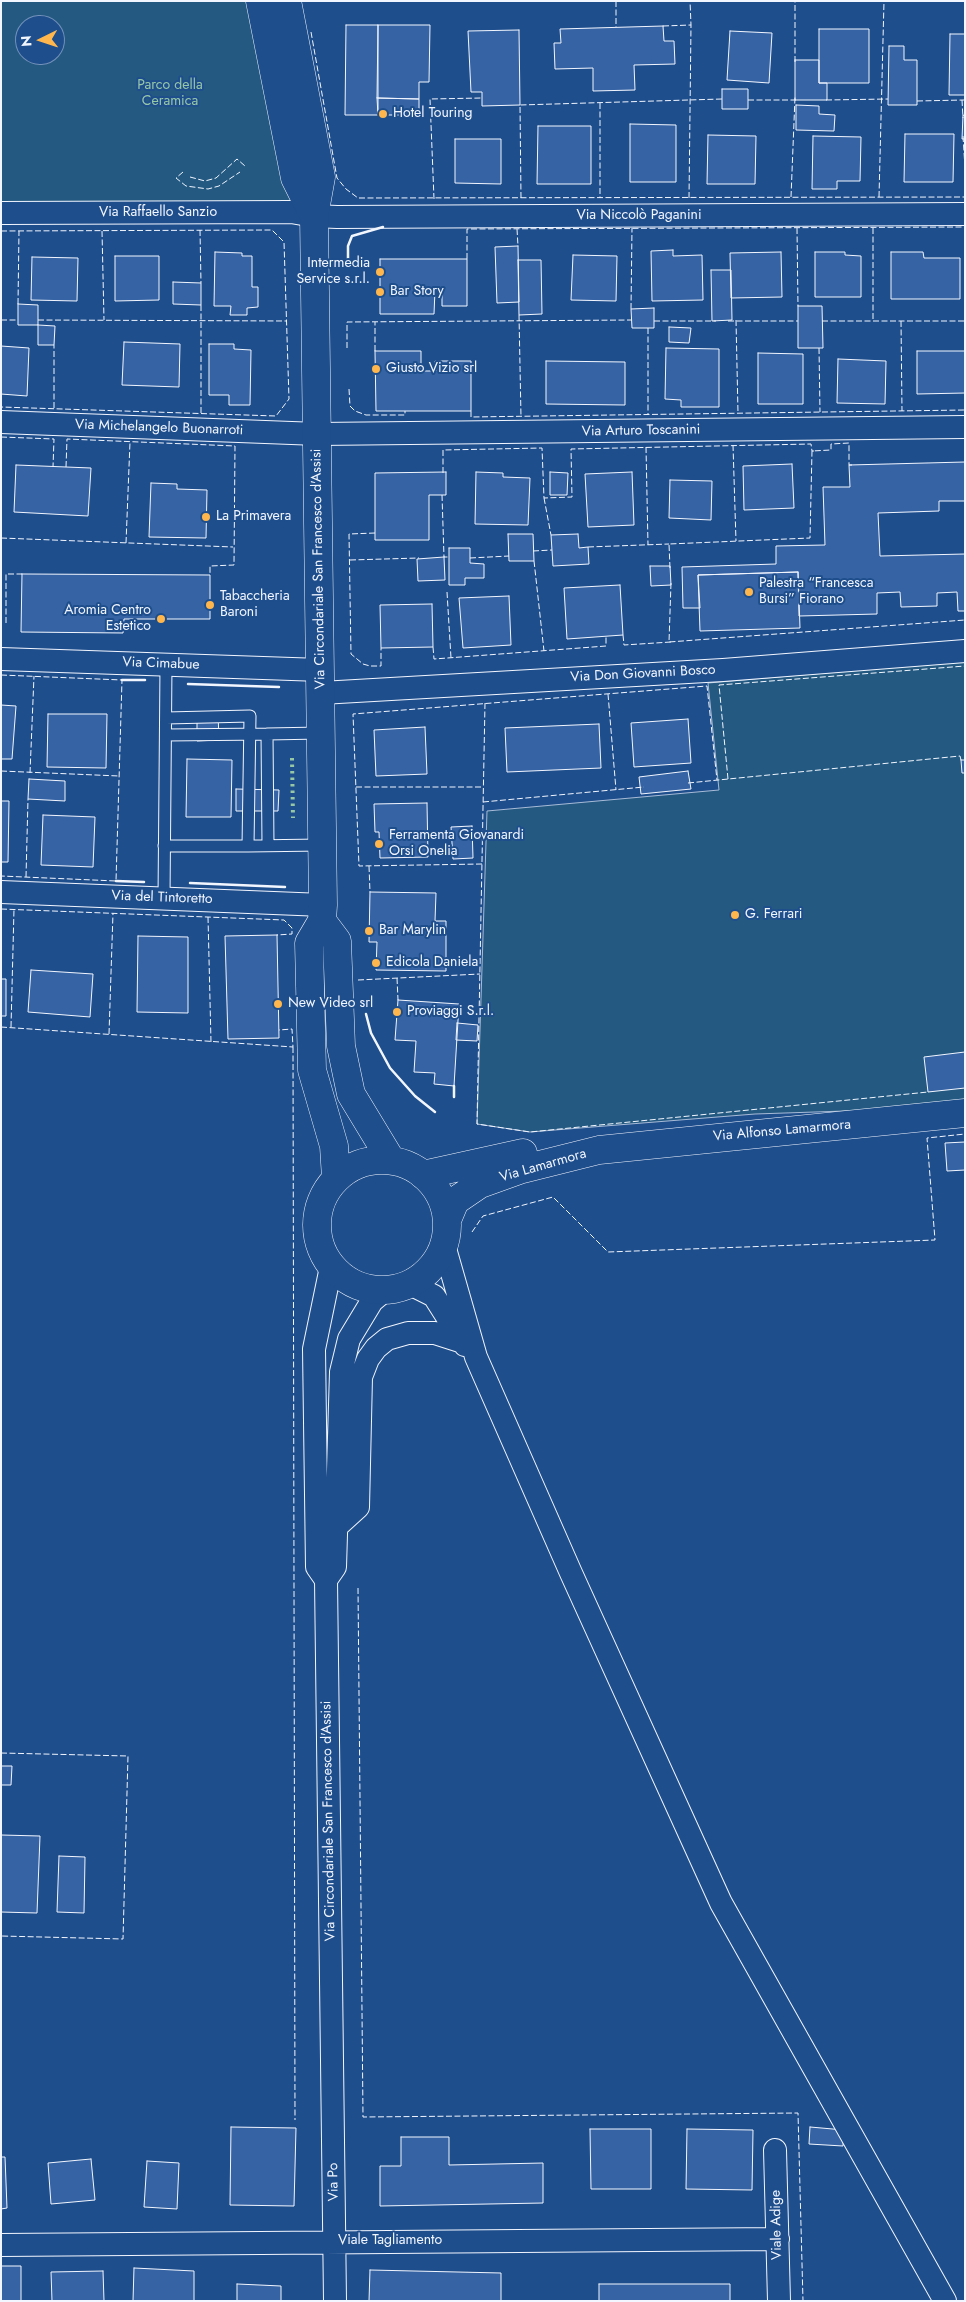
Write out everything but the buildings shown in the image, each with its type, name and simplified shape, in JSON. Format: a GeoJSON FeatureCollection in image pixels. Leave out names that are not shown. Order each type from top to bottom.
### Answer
{"type":"FeatureCollection","features":[{"type":"Feature","properties":{"kind":"street","name":"Via Circondariale San Francesco d'Assisi"},"geometry":{"type":"LineString","coordinates":[[260,1],[295,178],[314,216]]}},
{"type":"Feature","properties":{"kind":"street","name":"Via Circondariale San Francesco d'Assisi"},"geometry":{"type":"LineString","coordinates":[[287,1],[321,177],[314,216],[323,913]]}},
{"type":"Feature","properties":{"kind":"street","name":"Via Raffaello Sanzio"},"geometry":{"type":"LineString","coordinates":[[1,214],[291,212],[314,216]]}},
{"type":"Feature","properties":{"kind":"street","name":"Via Niccolò Paganini"},"geometry":{"type":"LineString","coordinates":[[314,216],[965,214]]}},
{"type":"Feature","properties":{"kind":"street","name":"Via Michelangelo Buonarroti"},"geometry":{"type":"LineString","coordinates":[[1,422],[318,434]]}},
{"type":"Feature","properties":{"kind":"street","name":"Via Arturo Toscanini"},"geometry":{"type":"LineString","coordinates":[[318,434],[965,428]]}},
{"type":"Feature","properties":{"kind":"street","name":"Via Don Giovanni Bosco"},"geometry":{"type":"LineString","coordinates":[[321,681],[723,670],[965,651]]}},
{"type":"Feature","properties":{"kind":"street","name":"Via Cimabue"},"geometry":{"type":"LineString","coordinates":[[1,659],[166,665],[321,681]]}},
{"type":"Feature","properties":{"kind":"street","name":"Via del Tintoretto"},"geometry":{"type":"LineString","coordinates":[[1,892],[164,898],[323,913]]}},
{"type":"Feature","properties":{"kind":"street"},"geometry":{"type":"LineString","coordinates":[[323,913],[338,941],[341,1046],[351,1094],[391,1160]]}},
{"type":"Feature","properties":{"kind":"street"},"geometry":{"type":"LineString","coordinates":[[323,913],[309,943],[312,1070],[334,1146],[336,1178]]}},
{"type":"Feature","properties":{"kind":"street","name":"Via Alfonso Lamarmora"},"geometry":{"type":"LineString","coordinates":[[599,1150],[965,1113]]}},
{"type":"Feature","properties":{"kind":"street","name":"Via Lamarmora"},"geometry":{"type":"LineString","coordinates":[[423,1175],[522,1153],[599,1150]]}},
{"type":"Feature","properties":{"kind":"street","name":"Via Lamarmora"},"geometry":{"type":"LineString","coordinates":[[445,1232],[455,1201],[480,1184],[519,1170],[599,1150]]}},
{"type":"Feature","properties":{"kind":"street"},"geometry":{"type":"LineString","coordinates":[[445,1232],[437,1261],[425,1274],[410,1284],[384,1291],[364,1288],[346,1280],[331,1266],[321,1250],[317,1231],[318,1212],[324,1194],[336,1178],[348,1169],[362,1163],[376,1160],[391,1160],[408,1166],[423,1175],[435,1188],[443,1203],[445,1232],[469,1350]]}},
{"type":"Feature","properties":{"kind":"street","name":"Via Circondariale San Francesco d'Assisi"},"geometry":{"type":"LineString","coordinates":[[331,1266],[314,1349],[317,1567],[326,1580],[332,2062]]}},
{"type":"Feature","properties":{"kind":"street"},"geometry":{"type":"LineString","coordinates":[[410,1284],[434,1296],[469,1350],[721,1903],[945,2301]]}},
{"type":"Feature","properties":{"kind":"street","name":"Via Circondariale San Francesco d'Assisi"},"geometry":{"type":"LineString","coordinates":[[326,1580],[335,1567],[341,1372],[349,1339],[372,1301],[384,1291]]}},
{"type":"Feature","properties":{"kind":"street"},"geometry":{"type":"LineString","coordinates":[[336,1526],[358,1507],[361,1377],[368,1359],[376,1348],[387,1339],[408,1333],[435,1333],[469,1350]]}},
{"type":"Feature","properties":{"kind":"street","name":"Via Po"},"geometry":{"type":"LineString","coordinates":[[332,2062],[335,2301]]}},
{"type":"Feature","properties":{"kind":"street","name":"Viale Adige"},"geometry":{"type":"LineString","coordinates":[[776,2150],[779,2301]]}},
{"type":"Feature","properties":{"kind":"street","name":"Viale Tagliamento"},"geometry":{"type":"LineString","coordinates":[[1,2244],[778,2239]]}},
{"type":"Feature","properties":{"kind":"lane"},"geometry":{"type":"LineString","coordinates":[[164,898],[166,665]]}},
{"type":"Feature","properties":{"kind":"lane"},"geometry":{"type":"LineString","coordinates":[[166,718],[250,716],[248,846]]}},
{"type":"Feature","properties":{"kind":"lane"},"geometry":{"type":"LineString","coordinates":[[166,735],[321,733]]}},
{"type":"Feature","properties":{"kind":"lane"},"geometry":{"type":"LineString","coordinates":[[267,734],[268,846]]}},
{"type":"Feature","properties":{"kind":"lane"},"geometry":{"type":"LineString","coordinates":[[164,846],[322,845]]}},
{"type":"Feature","properties":{"kind":"green space","name":"Parco della Ceramica"},"geometry":{"type":"Polygon","coordinates":[[[1,1],[273,1],[311,211],[1,214],[1,1]]]}},
{"type":"Feature","properties":{"kind":"green space"},"geometry":{"type":"Polygon","coordinates":[[[965,661],[965,1107],[755,1114],[530,1132],[477,1124],[487,811],[719,790],[708,683],[965,661]]]}},
{"type":"Feature","properties":{"kind":"hedge"},"geometry":{"type":"LineString","coordinates":[[292,758],[293,818]]}},
{"type":"Feature","properties":{"kind":"fence"},"geometry":{"type":"LineString","coordinates":[[616,1],[616,27]]}},
{"type":"Feature","properties":{"kind":"fence"},"geometry":{"type":"LineString","coordinates":[[663,26],[691,25],[690,1],[695,1]]}},
{"type":"Feature","properties":{"kind":"fence"},"geometry":{"type":"LineString","coordinates":[[795,1],[795,62]]}},
{"type":"Feature","properties":{"kind":"fence"},"geometry":{"type":"LineString","coordinates":[[879,197],[884,1]]}},
{"type":"Feature","properties":{"kind":"fence"},"geometry":{"type":"LineString","coordinates":[[689,198],[691,25]]}},
{"type":"Feature","properties":{"kind":"fence"},"geometry":{"type":"LineString","coordinates":[[311,32],[337,178],[346,189],[358,198],[965,197]]}},
{"type":"Feature","properties":{"kind":"fence"},"geometry":{"type":"LineString","coordinates":[[791,197],[795,97]]}},
{"type":"Feature","properties":{"kind":"fence"},"geometry":{"type":"LineString","coordinates":[[434,199],[430,99],[482,98]]}},
{"type":"Feature","properties":{"kind":"fence"},"geometry":{"type":"LineString","coordinates":[[521,198],[520,105],[722,99]]}},
{"type":"Feature","properties":{"kind":"fence"},"geometry":{"type":"LineString","coordinates":[[826,100],[888,99]]}},
{"type":"Feature","properties":{"kind":"fence"},"geometry":{"type":"LineString","coordinates":[[748,100],[796,100]]}},
{"type":"Feature","properties":{"kind":"fence"},"geometry":{"type":"LineString","coordinates":[[962,100],[963,118]]}},
{"type":"Feature","properties":{"kind":"fence"},"geometry":{"type":"LineString","coordinates":[[917,101],[964,100]]}},
{"type":"Feature","properties":{"kind":"fence"},"geometry":{"type":"LineString","coordinates":[[600,103],[600,198]]}},
{"type":"Feature","properties":{"kind":"fence"},"geometry":{"type":"LineString","coordinates":[[963,136],[965,168]]}},
{"type":"Feature","properties":{"kind":"fence"},"geometry":{"type":"LineString","coordinates":[[190,177],[205,181],[216,178],[237,159],[245,166]]}},
{"type":"Feature","properties":{"kind":"fence"},"geometry":{"type":"LineString","coordinates":[[183,172],[176,178],[186,186],[208,189],[219,186],[240,172]]}},
{"type":"Feature","properties":{"kind":"fence"},"geometry":{"type":"LineString","coordinates":[[467,259],[467,229],[965,227]]}},
{"type":"Feature","properties":{"kind":"fence"},"geometry":{"type":"LineString","coordinates":[[631,309],[632,228]]}},
{"type":"Feature","properties":{"kind":"fence"},"geometry":{"type":"LineString","coordinates":[[797,228],[798,306]]}},
{"type":"Feature","properties":{"kind":"fence"},"geometry":{"type":"LineString","coordinates":[[873,228],[873,321]]}},
{"type":"Feature","properties":{"kind":"fence"},"geometry":{"type":"LineString","coordinates":[[517,229],[518,246]]}},
{"type":"Feature","properties":{"kind":"fence"},"geometry":{"type":"LineString","coordinates":[[200,230],[201,283]]}},
{"type":"Feature","properties":{"kind":"fence"},"geometry":{"type":"LineString","coordinates":[[1,231],[272,230],[284,242],[289,399],[276,416],[1,407]]}},
{"type":"Feature","properties":{"kind":"fence"},"geometry":{"type":"LineString","coordinates":[[18,304],[19,231]]}},
{"type":"Feature","properties":{"kind":"fence"},"geometry":{"type":"LineString","coordinates":[[102,231],[104,320]]}},
{"type":"Feature","properties":{"kind":"fence"},"geometry":{"type":"LineString","coordinates":[[201,305],[201,413]]}},
{"type":"Feature","properties":{"kind":"fence"},"geometry":{"type":"LineString","coordinates":[[519,315],[521,417]]}},
{"type":"Feature","properties":{"kind":"fence"},"geometry":{"type":"LineString","coordinates":[[1,320],[18,320]]}},
{"type":"Feature","properties":{"kind":"fence"},"geometry":{"type":"LineString","coordinates":[[38,320],[287,321]]}},
{"type":"Feature","properties":{"kind":"fence"},"geometry":{"type":"LineString","coordinates":[[347,348],[347,322],[632,320]]}},
{"type":"Feature","properties":{"kind":"fence"},"geometry":{"type":"LineString","coordinates":[[736,320],[738,413]]}},
{"type":"Feature","properties":{"kind":"fence"},"geometry":{"type":"LineString","coordinates":[[654,321],[716,321]]}},
{"type":"Feature","properties":{"kind":"fence"},"geometry":{"type":"LineString","coordinates":[[728,321],[798,321]]}},
{"type":"Feature","properties":{"kind":"fence"},"geometry":{"type":"LineString","coordinates":[[822,321],[965,321]]}},
{"type":"Feature","properties":{"kind":"fence"},"geometry":{"type":"LineString","coordinates":[[901,321],[902,411]]}},
{"type":"Feature","properties":{"kind":"fence"},"geometry":{"type":"LineString","coordinates":[[375,322],[375,351]]}},
{"type":"Feature","properties":{"kind":"fence"},"geometry":{"type":"LineString","coordinates":[[648,328],[648,415]]}},
{"type":"Feature","properties":{"kind":"fence"},"geometry":{"type":"LineString","coordinates":[[54,345],[54,408]]}},
{"type":"Feature","properties":{"kind":"fence"},"geometry":{"type":"LineString","coordinates":[[819,348],[820,412]]}},
{"type":"Feature","properties":{"kind":"fence"},"geometry":{"type":"LineString","coordinates":[[349,389],[350,406],[355,411],[366,415],[405,415],[405,411]]}},
{"type":"Feature","properties":{"kind":"fence"},"geometry":{"type":"LineString","coordinates":[[471,411],[471,417],[965,410]]}},
{"type":"Feature","properties":{"kind":"fence"},"geometry":{"type":"LineString","coordinates":[[1,437],[54,439],[53,467]]}},
{"type":"Feature","properties":{"kind":"fence"},"geometry":{"type":"LineString","coordinates":[[66,467],[67,439],[235,446],[234,565],[210,566],[210,575]]}},
{"type":"Feature","properties":{"kind":"fence"},"geometry":{"type":"LineString","coordinates":[[126,543],[130,442]]}},
{"type":"Feature","properties":{"kind":"fence"},"geometry":{"type":"LineString","coordinates":[[670,568],[669,544],[810,538],[812,451],[831,450],[831,444],[849,443],[849,465],[852,465]]}},
{"type":"Feature","properties":{"kind":"fence"},"geometry":{"type":"LineString","coordinates":[[443,473],[443,450],[542,448],[544,498],[572,497],[571,449],[811,444],[812,451],[814,451]]}},
{"type":"Feature","properties":{"kind":"fence"},"geometry":{"type":"LineString","coordinates":[[733,445],[736,541]]}},
{"type":"Feature","properties":{"kind":"fence"},"geometry":{"type":"LineString","coordinates":[[646,447],[648,545]]}},
{"type":"Feature","properties":{"kind":"fence"},"geometry":{"type":"LineString","coordinates":[[442,495],[444,557],[449,557]]}},
{"type":"Feature","properties":{"kind":"fence"},"geometry":{"type":"LineString","coordinates":[[544,498],[551,535]]}},
{"type":"Feature","properties":{"kind":"fence"},"geometry":{"type":"LineString","coordinates":[[375,533],[349,534],[351,654],[363,664],[381,666],[381,648]]}},
{"type":"Feature","properties":{"kind":"fence"},"geometry":{"type":"LineString","coordinates":[[1,538],[233,547]]}},
{"type":"Feature","properties":{"kind":"fence"},"geometry":{"type":"LineString","coordinates":[[588,547],[669,544]]}},
{"type":"Feature","properties":{"kind":"fence"},"geometry":{"type":"LineString","coordinates":[[533,551],[552,550]]}},
{"type":"Feature","properties":{"kind":"fence"},"geometry":{"type":"LineString","coordinates":[[470,558],[509,556]]}},
{"type":"Feature","properties":{"kind":"fence"},"geometry":{"type":"LineString","coordinates":[[350,560],[419,558]]}},
{"type":"Feature","properties":{"kind":"fence"},"geometry":{"type":"LineString","coordinates":[[534,561],[544,651]]}},
{"type":"Feature","properties":{"kind":"fence"},"geometry":{"type":"LineString","coordinates":[[6,623],[6,574],[22,574]]}},
{"type":"Feature","properties":{"kind":"fence"},"geometry":{"type":"LineString","coordinates":[[671,583],[669,642],[965,620]]}},
{"type":"Feature","properties":{"kind":"fence"},"geometry":{"type":"LineString","coordinates":[[447,592],[451,658]]}},
{"type":"Feature","properties":{"kind":"fence"},"geometry":{"type":"LineString","coordinates":[[623,635],[624,645],[671,642]]}},
{"type":"Feature","properties":{"kind":"fence"},"geometry":{"type":"LineString","coordinates":[[433,647],[434,659],[606,646],[606,636]]}},
{"type":"Feature","properties":{"kind":"fence"},"geometry":{"type":"LineString","coordinates":[[728,779],[719,685],[965,666]]}},
{"type":"Feature","properties":{"kind":"fence"},"geometry":{"type":"LineString","coordinates":[[1,675],[122,680],[116,881],[1,876]]}},
{"type":"Feature","properties":{"kind":"fence"},"geometry":{"type":"LineString","coordinates":[[30,773],[34,676]]}},
{"type":"Feature","properties":{"kind":"fence"},"geometry":{"type":"LineString","coordinates":[[482,864],[359,866],[353,714],[707,686],[717,780]]}},
{"type":"Feature","properties":{"kind":"fence"},"geometry":{"type":"LineString","coordinates":[[608,694],[616,790]]}},
{"type":"Feature","properties":{"kind":"fence"},"geometry":{"type":"LineString","coordinates":[[485,703],[477,1124],[530,1132],[928,1092]]}},
{"type":"Feature","properties":{"kind":"fence"},"geometry":{"type":"LineString","coordinates":[[688,783],[960,756],[961,760]]}},
{"type":"Feature","properties":{"kind":"fence"},"geometry":{"type":"LineString","coordinates":[[1,771],[119,776]]}},
{"type":"Feature","properties":{"kind":"fence"},"geometry":{"type":"LineString","coordinates":[[356,787],[483,787]]}},
{"type":"Feature","properties":{"kind":"fence"},"geometry":{"type":"LineString","coordinates":[[483,802],[644,787]]}},
{"type":"Feature","properties":{"kind":"fence"},"geometry":{"type":"LineString","coordinates":[[26,877],[28,799]]}},
{"type":"Feature","properties":{"kind":"fence"},"geometry":{"type":"LineString","coordinates":[[369,866],[370,892]]}},
{"type":"Feature","properties":{"kind":"fence"},"geometry":{"type":"LineString","coordinates":[[1,909],[284,920],[292,928],[292,934],[277,935]]}},
{"type":"Feature","properties":{"kind":"fence"},"geometry":{"type":"LineString","coordinates":[[11,1027],[14,909]]}},
{"type":"Feature","properties":{"kind":"fence"},"geometry":{"type":"LineString","coordinates":[[109,1034],[113,913]]}},
{"type":"Feature","properties":{"kind":"fence"},"geometry":{"type":"LineString","coordinates":[[208,917],[211,1042]]}},
{"type":"Feature","properties":{"kind":"fence"},"geometry":{"type":"LineString","coordinates":[[358,980],[480,974]]}},
{"type":"Feature","properties":{"kind":"fence"},"geometry":{"type":"LineString","coordinates":[[397,978],[398,1000]]}},
{"type":"Feature","properties":{"kind":"fence"},"geometry":{"type":"LineString","coordinates":[[1,1027],[293,1047],[292,1029],[279,1030]]}},
{"type":"Feature","properties":{"kind":"fence"},"geometry":{"type":"LineString","coordinates":[[293,1047],[295,2120]]}},
{"type":"Feature","properties":{"kind":"fence"},"geometry":{"type":"LineString","coordinates":[[472,1232],[483,1216],[553,1197],[608,1252],[935,1240],[927,1138],[965,1134]]}},
{"type":"Feature","properties":{"kind":"fence"},"geometry":{"type":"LineString","coordinates":[[358,1588],[363,2117],[798,2113],[803,2301]]}},
{"type":"Feature","properties":{"kind":"fence"},"geometry":{"type":"LineString","coordinates":[[1,1753],[128,1756],[123,1939],[1,1936]]}},
{"type":"Feature","properties":{"kind":"wall"},"geometry":{"type":"LineString","coordinates":[[348,266],[348,246],[352,236],[383,227]]}},
{"type":"Feature","properties":{"kind":"wall"},"geometry":{"type":"LineString","coordinates":[[122,680],[145,680]]}},
{"type":"Feature","properties":{"kind":"wall"},"geometry":{"type":"LineString","coordinates":[[188,684],[279,687]]}},
{"type":"Feature","properties":{"kind":"wall"},"geometry":{"type":"LineString","coordinates":[[116,881],[144,882]]}},
{"type":"Feature","properties":{"kind":"wall"},"geometry":{"type":"LineString","coordinates":[[190,883],[285,887]]}},
{"type":"Feature","properties":{"kind":"wall"},"geometry":{"type":"LineString","coordinates":[[366,1014],[371,1033],[390,1068],[415,1096],[435,1112]]}},
{"type":"Feature","properties":{"kind":"wall"},"geometry":{"type":"LineString","coordinates":[[454,1086],[454,1097]]}},
{"type":"Feature","properties":{"kind":"place","name":"Hotel Touring"},"geometry":{"type":"Point","coordinates":[383,114]}},
{"type":"Feature","properties":{"kind":"place","name":"Intermedia Service s.r.l."},"geometry":{"type":"Point","coordinates":[380,272]}},
{"type":"Feature","properties":{"kind":"place","name":"Bar Story"},"geometry":{"type":"Point","coordinates":[380,292]}},
{"type":"Feature","properties":{"kind":"place","name":"Giusto Vizio srl"},"geometry":{"type":"Point","coordinates":[376,369]}},
{"type":"Feature","properties":{"kind":"place","name":"La Primavera"},"geometry":{"type":"Point","coordinates":[206,517]}},
{"type":"Feature","properties":{"kind":"place","name":"Palestra “Francesca Bursi” Fiorano"},"geometry":{"type":"Point","coordinates":[749,592]}},
{"type":"Feature","properties":{"kind":"place","name":"Tabaccheria Baroni"},"geometry":{"type":"Point","coordinates":[210,605]}},
{"type":"Feature","properties":{"kind":"place","name":"Aromia Centro Estetico"},"geometry":{"type":"Point","coordinates":[161,619]}},
{"type":"Feature","properties":{"kind":"place","name":"Ferramenta Giovanardi Orsi Onelia"},"geometry":{"type":"Point","coordinates":[379,844]}},
{"type":"Feature","properties":{"kind":"place","name":"G. Ferrari"},"geometry":{"type":"Point","coordinates":[735,915]}},
{"type":"Feature","properties":{"kind":"place","name":"Bar Marylin"},"geometry":{"type":"Point","coordinates":[369,931]}},
{"type":"Feature","properties":{"kind":"place","name":"Edicola Daniela"},"geometry":{"type":"Point","coordinates":[376,963]}},
{"type":"Feature","properties":{"kind":"place","name":"New Video srl"},"geometry":{"type":"Point","coordinates":[278,1004]}},
{"type":"Feature","properties":{"kind":"place","name":"Proviaggi S.r.l."},"geometry":{"type":"Point","coordinates":[397,1012]}}]}
